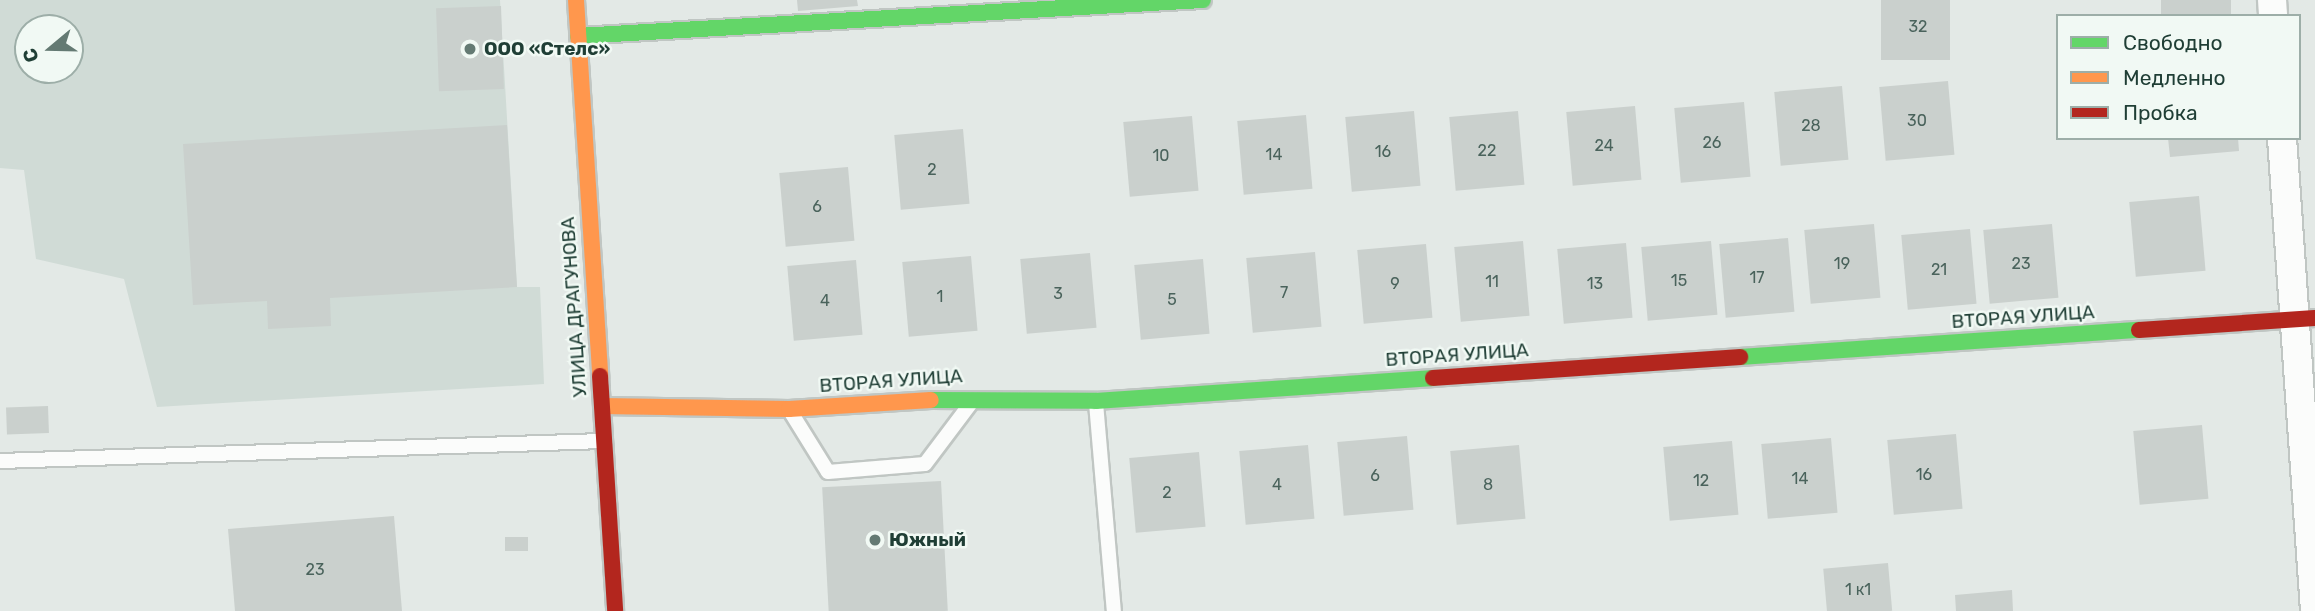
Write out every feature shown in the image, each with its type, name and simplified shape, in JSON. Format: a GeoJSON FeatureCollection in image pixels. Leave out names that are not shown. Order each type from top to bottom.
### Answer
{"type":"FeatureCollection","features":[{"type":"Feature","properties":{"kind":"street","name":"УЛИЦА ДРАГУНОВА"},"geometry":{"type":"LineString","coordinates":[[576,0],[615,611]]}},
{"type":"Feature","properties":{"kind":"street"},"geometry":{"type":"LineString","coordinates":[[578,36],[1203,0]]}},
{"type":"Feature","properties":{"kind":"street"},"geometry":{"type":"LineString","coordinates":[[2282,140],[2305,318],[2315,609]]}},
{"type":"Feature","properties":{"kind":"street","name":"ВТОРАЯ УЛИЦА"},"geometry":{"type":"LineString","coordinates":[[602,406],[789,409],[976,397],[1096,401],[2305,318]]}},
{"type":"Feature","properties":{"kind":"lane"},"geometry":{"type":"LineString","coordinates":[[789,409],[828,472],[925,464],[976,397]]}},
{"type":"Feature","properties":{"kind":"lane"},"geometry":{"type":"LineString","coordinates":[[1096,401],[1114,611]]}},
{"type":"Feature","properties":{"kind":"lane"},"geometry":{"type":"LineString","coordinates":[[0,461],[603,441]]}},
{"type":"Feature","properties":{"kind":"shaded area"},"geometry":{"type":"Polygon","coordinates":[[[0,0],[500,0],[517,287],[540,287],[544,384],[157,407],[124,279],[36,259],[24,170],[0,168],[0,0]]]}},
{"type":"Feature","properties":{"kind":"building"},"geometry":{"type":"Polygon","coordinates":[[[797,0],[857,0],[858,6],[798,11],[797,0]]]}},
{"type":"Feature","properties":{"kind":"building"},"geometry":{"type":"Polygon","coordinates":[[[1881,0],[1950,0],[1950,60],[1881,60],[1881,0]]]}},
{"type":"Feature","properties":{"kind":"building"},"geometry":{"type":"Polygon","coordinates":[[[2161,0],[2231,0],[2231,14],[2161,14],[2161,0]]]}},
{"type":"Feature","properties":{"kind":"building"},"geometry":{"type":"Polygon","coordinates":[[[501,6],[504,89],[439,91],[436,8],[501,6]]]}},
{"type":"Feature","properties":{"kind":"building"},"geometry":{"type":"Polygon","coordinates":[[[1948,81],[1954,155],[1886,161],[1879,87],[1948,81]]]}},
{"type":"Feature","properties":{"kind":"building"},"geometry":{"type":"Polygon","coordinates":[[[1842,86],[1848,160],[1781,166],[1774,92],[1842,86]]]}},
{"type":"Feature","properties":{"kind":"building"},"geometry":{"type":"Polygon","coordinates":[[[1744,102],[1751,177],[1681,183],[1674,108],[1744,102]]]}},
{"type":"Feature","properties":{"kind":"building"},"geometry":{"type":"Polygon","coordinates":[[[1635,106],[1641,180],[1573,186],[1566,112],[1635,106]]]}},
{"type":"Feature","properties":{"kind":"building"},"geometry":{"type":"Polygon","coordinates":[[[1414,111],[1421,186],[1352,192],[1345,117],[1414,111]]]}},
{"type":"Feature","properties":{"kind":"building"},"geometry":{"type":"Polygon","coordinates":[[[1518,111],[1524,185],[1456,191],[1449,117],[1518,111]]]}},
{"type":"Feature","properties":{"kind":"building"},"geometry":{"type":"Polygon","coordinates":[[[1306,115],[1312,189],[1244,195],[1237,121],[1306,115]]]}},
{"type":"Feature","properties":{"kind":"building"},"geometry":{"type":"Polygon","coordinates":[[[1192,116],[1199,191],[1130,197],[1123,122],[1192,116]]]}},
{"type":"Feature","properties":{"kind":"building"},"geometry":{"type":"Polygon","coordinates":[[[507,125],[517,287],[330,298],[331,326],[268,329],[267,301],[193,305],[183,144],[507,125]]]}},
{"type":"Feature","properties":{"kind":"building"},"geometry":{"type":"Polygon","coordinates":[[[963,129],[970,204],[901,210],[894,135],[963,129]]]}},
{"type":"Feature","properties":{"kind":"building"},"geometry":{"type":"Polygon","coordinates":[[[2168,140],[2238,140],[2239,151],[2170,157],[2168,140]]]}},
{"type":"Feature","properties":{"kind":"building"},"geometry":{"type":"Polygon","coordinates":[[[848,167],[854,241],[786,247],[779,173],[848,167]]]}},
{"type":"Feature","properties":{"kind":"building"},"geometry":{"type":"Polygon","coordinates":[[[2199,196],[2206,271],[2136,277],[2129,202],[2199,196]]]}},
{"type":"Feature","properties":{"kind":"building"},"geometry":{"type":"Polygon","coordinates":[[[1874,224],[1880,298],[1811,304],[1804,230],[1874,224]]]}},
{"type":"Feature","properties":{"kind":"building"},"geometry":{"type":"Polygon","coordinates":[[[2052,224],[2058,298],[1990,304],[1983,230],[2052,224]]]}},
{"type":"Feature","properties":{"kind":"building"},"geometry":{"type":"Polygon","coordinates":[[[1970,229],[1977,304],[1908,310],[1901,235],[1970,229]]]}},
{"type":"Feature","properties":{"kind":"building"},"geometry":{"type":"Polygon","coordinates":[[[1788,238],[1794,312],[1726,318],[1719,244],[1788,238]]]}},
{"type":"Feature","properties":{"kind":"building"},"geometry":{"type":"Polygon","coordinates":[[[1523,241],[1530,316],[1461,322],[1454,247],[1523,241]]]}},
{"type":"Feature","properties":{"kind":"building"},"geometry":{"type":"Polygon","coordinates":[[[1711,241],[1717,315],[1648,321],[1641,247],[1711,241]]]}},
{"type":"Feature","properties":{"kind":"building"},"geometry":{"type":"Polygon","coordinates":[[[1626,243],[1633,318],[1564,324],[1557,249],[1626,243]]]}},
{"type":"Feature","properties":{"kind":"building"},"geometry":{"type":"Polygon","coordinates":[[[1426,244],[1432,318],[1364,324],[1357,250],[1426,244]]]}},
{"type":"Feature","properties":{"kind":"building"},"geometry":{"type":"Polygon","coordinates":[[[1315,252],[1322,327],[1253,333],[1246,258],[1315,252]]]}},
{"type":"Feature","properties":{"kind":"building"},"geometry":{"type":"Polygon","coordinates":[[[1090,253],[1097,328],[1027,334],[1020,259],[1090,253]]]}},
{"type":"Feature","properties":{"kind":"building"},"geometry":{"type":"Polygon","coordinates":[[[971,256],[978,331],[909,337],[902,262],[971,256]]]}},
{"type":"Feature","properties":{"kind":"building"},"geometry":{"type":"Polygon","coordinates":[[[1203,259],[1210,334],[1141,340],[1134,265],[1203,259]]]}},
{"type":"Feature","properties":{"kind":"building"},"geometry":{"type":"Polygon","coordinates":[[[856,260],[863,335],[794,341],[787,266],[856,260]]]}},
{"type":"Feature","properties":{"kind":"building"},"geometry":{"type":"Polygon","coordinates":[[[48,406],[49,433],[7,434],[6,407],[48,406]]]}},
{"type":"Feature","properties":{"kind":"building"},"geometry":{"type":"Polygon","coordinates":[[[2202,425],[2208,499],[2140,505],[2133,431],[2202,425]]]}},
{"type":"Feature","properties":{"kind":"building"},"geometry":{"type":"Polygon","coordinates":[[[1956,434],[1963,509],[1894,515],[1887,440],[1956,434]]]}},
{"type":"Feature","properties":{"kind":"building"},"geometry":{"type":"Polygon","coordinates":[[[1407,436],[1413,510],[1344,516],[1337,442],[1407,436]]]}},
{"type":"Feature","properties":{"kind":"building"},"geometry":{"type":"Polygon","coordinates":[[[1831,438],[1838,513],[1768,519],[1761,444],[1831,438]]]}},
{"type":"Feature","properties":{"kind":"building"},"geometry":{"type":"Polygon","coordinates":[[[1732,441],[1738,515],[1670,521],[1663,447],[1732,441]]]}},
{"type":"Feature","properties":{"kind":"building"},"geometry":{"type":"Polygon","coordinates":[[[1308,445],[1314,519],[1246,525],[1239,451],[1308,445]]]}},
{"type":"Feature","properties":{"kind":"building"},"geometry":{"type":"Polygon","coordinates":[[[1519,445],[1525,519],[1457,525],[1450,451],[1519,445]]]}},
{"type":"Feature","properties":{"kind":"building"},"geometry":{"type":"Polygon","coordinates":[[[1199,452],[1206,527],[1136,533],[1129,458],[1199,452]]]}},
{"type":"Feature","properties":{"kind":"building"},"geometry":{"type":"Polygon","coordinates":[[[941,481],[948,611],[829,611],[822,487],[941,481]]]}},
{"type":"Feature","properties":{"kind":"building"},"geometry":{"type":"Polygon","coordinates":[[[394,516],[402,611],[235,611],[228,529],[394,516]]]}},
{"type":"Feature","properties":{"kind":"building"},"geometry":{"type":"Polygon","coordinates":[[[505,537],[528,537],[528,551],[505,551],[505,537]]]}},
{"type":"Feature","properties":{"kind":"building"},"geometry":{"type":"Polygon","coordinates":[[[1888,563],[1892,611],[1827,611],[1823,569],[1888,563]]]}},
{"type":"Feature","properties":{"kind":"building"},"geometry":{"type":"Polygon","coordinates":[[[2012,590],[2013,611],[1956,611],[1955,595],[2012,590]]]}},
{"type":"Feature","properties":{"kind":"traffic: fast"},"geometry":{"type":"LineString","coordinates":[[578,36],[1203,0]]}},
{"type":"Feature","properties":{"kind":"traffic: fast"},"geometry":{"type":"LineString","coordinates":[[1740,357],[2139,330]]}},
{"type":"Feature","properties":{"kind":"traffic: fast"},"geometry":{"type":"LineString","coordinates":[[931,400],[1096,401],[1433,378]]}},
{"type":"Feature","properties":{"kind":"traffic: slow"},"geometry":{"type":"LineString","coordinates":[[576,0],[600,376]]}},
{"type":"Feature","properties":{"kind":"traffic: slow"},"geometry":{"type":"LineString","coordinates":[[602,406],[789,409],[931,400]]}},
{"type":"Feature","properties":{"kind":"traffic: jam"},"geometry":{"type":"LineString","coordinates":[[2139,330],[2315,318]]}},
{"type":"Feature","properties":{"kind":"traffic: jam"},"geometry":{"type":"LineString","coordinates":[[1433,378],[1740,357]]}},
{"type":"Feature","properties":{"kind":"traffic: jam"},"geometry":{"type":"LineString","coordinates":[[600,376],[615,611]]}},
{"type":"Feature","properties":{"kind":"place","name":"ООО «Стелс»"},"geometry":{"type":"Point","coordinates":[470,49]}},
{"type":"Feature","properties":{"kind":"place","name":"Южный"},"geometry":{"type":"Point","coordinates":[875,540]}}]}
